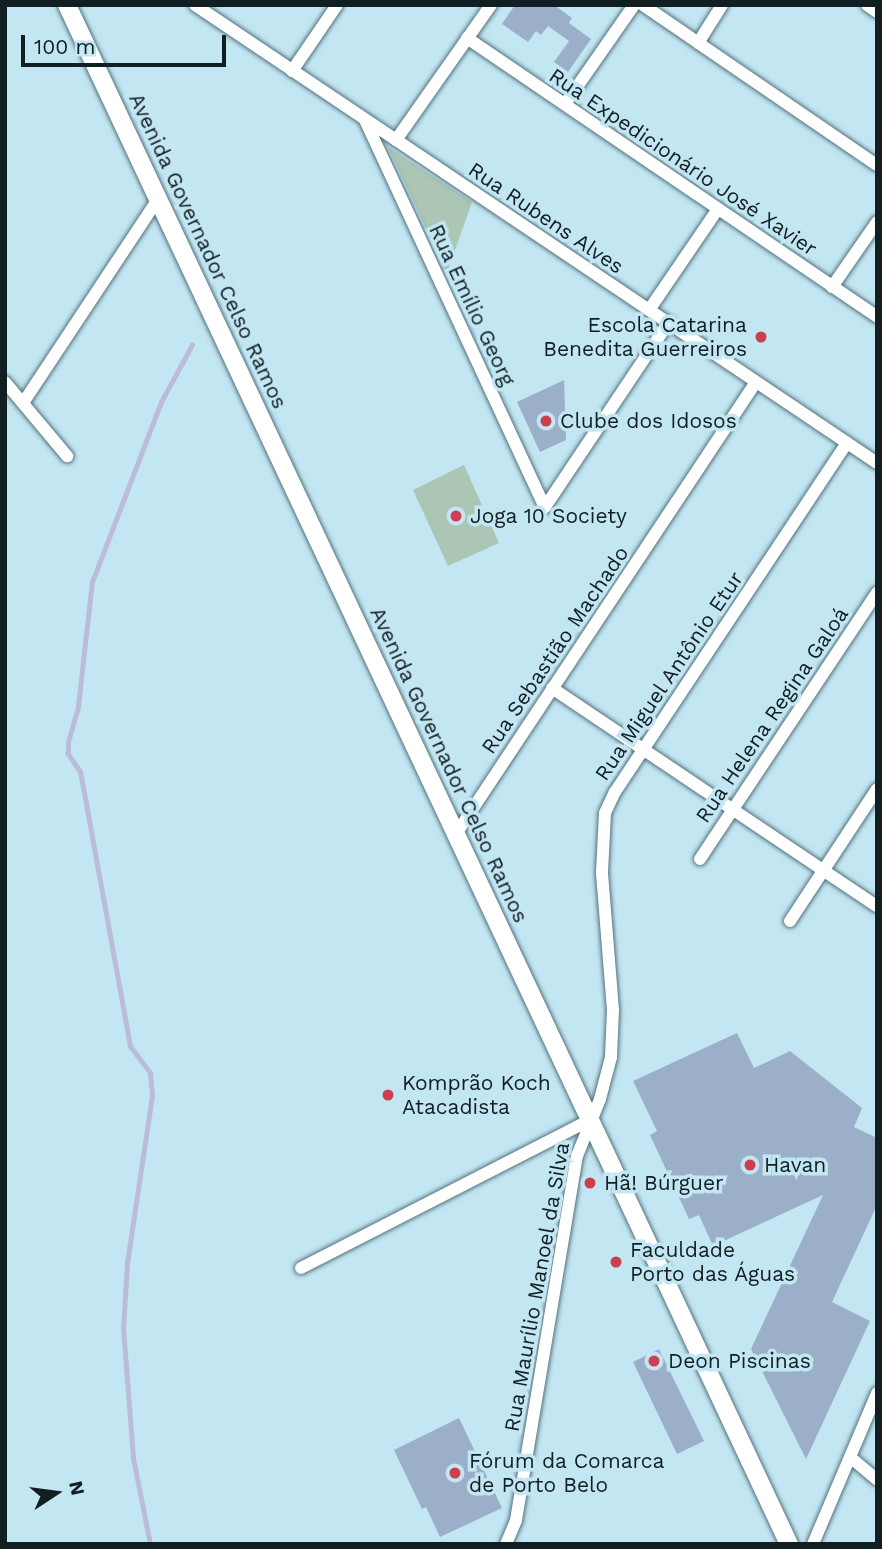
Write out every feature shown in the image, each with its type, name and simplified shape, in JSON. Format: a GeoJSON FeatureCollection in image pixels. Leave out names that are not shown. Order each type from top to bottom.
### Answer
{"type":"FeatureCollection","features":[{"type":"Feature","properties":{"kind":"main road","name":"Avenida Governador Celso Ramos"},"geometry":{"type":"LineString","coordinates":[[67,5],[789,1544]]}},
{"type":"Feature","properties":{"kind":"street","name":"Rua Rubens Alves"},"geometry":{"type":"LineString","coordinates":[[195,5],[877,463]]}},
{"type":"Feature","properties":{"kind":"street"},"geometry":{"type":"LineString","coordinates":[[292,71],[337,5]]}},
{"type":"Feature","properties":{"kind":"street"},"geometry":{"type":"LineString","coordinates":[[396,140],[491,5]]}},
{"type":"Feature","properties":{"kind":"street"},"geometry":{"type":"LineString","coordinates":[[565,104],[634,5]]}},
{"type":"Feature","properties":{"kind":"street"},"geometry":{"type":"LineString","coordinates":[[643,5],[877,165]]}},
{"type":"Feature","properties":{"kind":"street"},"geometry":{"type":"LineString","coordinates":[[698,43],[722,5]]}},
{"type":"Feature","properties":{"kind":"street"},"geometry":{"type":"LineString","coordinates":[[867,5],[877,12]]}},
{"type":"Feature","properties":{"kind":"street","name":"Rua Expedicionário José Xavier"},"geometry":{"type":"LineString","coordinates":[[467,38],[877,317]]}},
{"type":"Feature","properties":{"kind":"street","name":"Rua Emílio Georg"},"geometry":{"type":"LineString","coordinates":[[365,119],[545,507],[667,323]]}},
{"type":"Feature","properties":{"kind":"street"},"geometry":{"type":"LineString","coordinates":[[23,403],[158,199]]}},
{"type":"Feature","properties":{"kind":"street"},"geometry":{"type":"LineString","coordinates":[[649,310],[718,209]]}},
{"type":"Feature","properties":{"kind":"street"},"geometry":{"type":"LineString","coordinates":[[832,287],[877,222]]}},
{"type":"Feature","properties":{"kind":"street"},"geometry":{"type":"LineString","coordinates":[[5,382],[67,456]]}},
{"type":"Feature","properties":{"kind":"street","name":"Rua Sebastião Machado"},"geometry":{"type":"LineString","coordinates":[[456,834],[756,382]]}},
{"type":"Feature","properties":{"kind":"street","name":"Rua Miguel Antônio Etur"},"geometry":{"type":"LineString","coordinates":[[590,1120],[606,1080],[613,1034],[603,895],[603,826],[610,801],[847,443]]}},
{"type":"Feature","properties":{"kind":"street","name":"Rua Helena Regina Galoá"},"geometry":{"type":"LineString","coordinates":[[700,859],[877,593]]}},
{"type":"Feature","properties":{"kind":"street"},"geometry":{"type":"LineString","coordinates":[[552,688],[877,906]]}},
{"type":"Feature","properties":{"kind":"street"},"geometry":{"type":"LineString","coordinates":[[790,921],[877,789]]}},
{"type":"Feature","properties":{"kind":"street"},"geometry":{"type":"LineString","coordinates":[[301,1268],[590,1120]]}},
{"type":"Feature","properties":{"kind":"street","name":"Rua Maurílio Manoel da Silva"},"geometry":{"type":"LineString","coordinates":[[506,1544],[516,1520],[577,1156],[590,1120]]}},
{"type":"Feature","properties":{"kind":"street"},"geometry":{"type":"LineString","coordinates":[[813,1544],[877,1393]]}},
{"type":"Feature","properties":{"kind":"street"},"geometry":{"type":"LineString","coordinates":[[850,1457],[877,1479]]}},
{"type":"Feature","properties":{"kind":"green space"},"geometry":{"type":"Polygon","coordinates":[[[388,147],[472,202],[447,273],[388,147]]]}},
{"type":"Feature","properties":{"kind":"green space","name":"Joga 10 Society"},"geometry":{"type":"Polygon","coordinates":[[[464,465],[499,543],[448,566],[413,490],[464,465]]]}},
{"type":"Feature","properties":{"kind":"building"},"geometry":{"type":"Polygon","coordinates":[[[515,5],[554,5],[572,18],[569,23],[591,39],[568,72],[554,62],[569,41],[548,26],[541,35],[536,31],[528,42],[502,24],[515,5]]]}},
{"type":"Feature","properties":{"kind":"building","name":"Clube dos Idosos"},"geometry":{"type":"Polygon","coordinates":[[[564,380],[566,440],[540,452],[517,402],[564,380]]]}},
{"type":"Feature","properties":{"kind":"building","name":"Havan"},"geometry":{"type":"Polygon","coordinates":[[[737,1033],[754,1068],[790,1051],[862,1108],[854,1127],[877,1138],[877,1205],[832,1302],[870,1321],[806,1459],[751,1349],[823,1195],[713,1246],[699,1215],[689,1219],[650,1135],[657,1131],[633,1081],[737,1033]]]}},
{"type":"Feature","properties":{"kind":"building"},"geometry":{"type":"Polygon","coordinates":[[[659,1349],[704,1441],[677,1454],[633,1362],[659,1349]]]}},
{"type":"Feature","properties":{"kind":"building","name":"Fórum da Comarca de Porto Belo"},"geometry":{"type":"Polygon","coordinates":[[[459,1418],[502,1508],[440,1537],[426,1507],[422,1509],[394,1450],[459,1418]]]}},
{"type":"Feature","properties":{"kind":"waterway"},"geometry":{"type":"LineString","coordinates":[[150,1544],[133,1458],[123,1329],[127,1263],[152,1096],[150,1073],[130,1046],[80,772],[68,754],[68,742],[78,706],[92,582],[161,402],[192,345]]}},
{"type":"Feature","properties":{"kind":"place","name":"Escola Catarina Benedita Guerreiros"},"geometry":{"type":"Point","coordinates":[761,337]}},
{"type":"Feature","properties":{"kind":"place","name":"Clube dos Idosos"},"geometry":{"type":"Point","coordinates":[546,421]}},
{"type":"Feature","properties":{"kind":"place","name":"Joga 10 Society"},"geometry":{"type":"Point","coordinates":[456,516]}},
{"type":"Feature","properties":{"kind":"place","name":"Komprão Koch Atacadista"},"geometry":{"type":"Point","coordinates":[388,1095]}},
{"type":"Feature","properties":{"kind":"place","name":"Havan"},"geometry":{"type":"Point","coordinates":[750,1165]}},
{"type":"Feature","properties":{"kind":"place","name":"Hã! Búrguer"},"geometry":{"type":"Point","coordinates":[590,1183]}},
{"type":"Feature","properties":{"kind":"place","name":"Faculdade Porto das Águas"},"geometry":{"type":"Point","coordinates":[616,1262]}},
{"type":"Feature","properties":{"kind":"place","name":"Deon Piscinas"},"geometry":{"type":"Point","coordinates":[654,1361]}},
{"type":"Feature","properties":{"kind":"place","name":"Fórum da Comarca de Porto Belo"},"geometry":{"type":"Point","coordinates":[455,1473]}}]}
